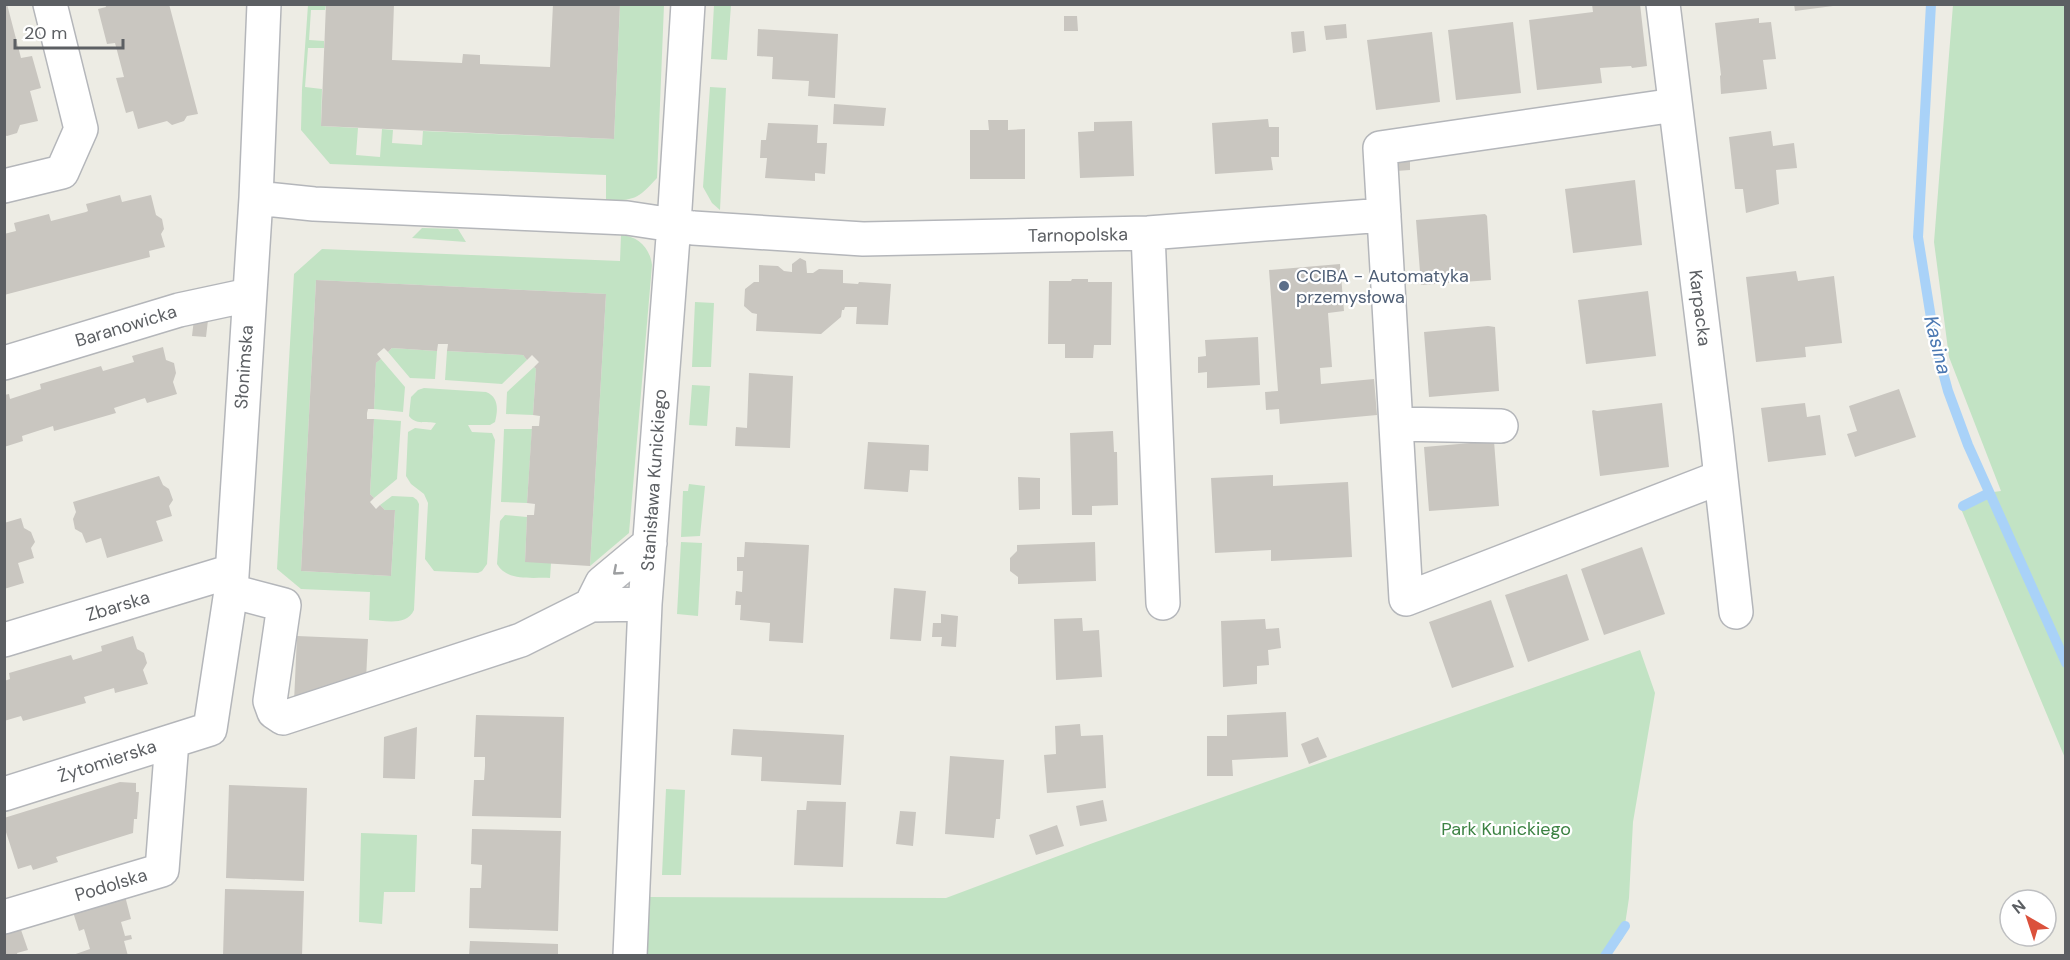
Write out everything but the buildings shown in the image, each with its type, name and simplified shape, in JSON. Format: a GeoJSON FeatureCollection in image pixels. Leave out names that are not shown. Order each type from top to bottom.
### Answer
{"type":"FeatureCollection","features":[{"type":"Feature","properties":{"kind":"street"},"geometry":{"type":"LineString","coordinates":[[4,186],[62,172],[81,129],[50,4]]}},
{"type":"Feature","properties":{"kind":"street","name":"Słonimska"},"geometry":{"type":"LineString","coordinates":[[210,729],[231,581],[256,198],[264,4]]}},
{"type":"Feature","properties":{"kind":"street","name":"Stanisława Kunickiego"},"geometry":{"type":"LineString","coordinates":[[630,956],[645,604],[688,4]]}},
{"type":"Feature","properties":{"kind":"street","name":"Karpacka"},"geometry":{"type":"LineString","coordinates":[[1663,4],[1736,612]]}},
{"type":"Feature","properties":{"kind":"street"},"geometry":{"type":"LineString","coordinates":[[1675,105],[1380,148],[1374,215],[1396,424],[1406,598],[1721,477]]}},
{"type":"Feature","properties":{"kind":"street","name":"Tarnopolska"},"geometry":{"type":"LineString","coordinates":[[256,198],[314,204],[627,218],[693,228],[863,239],[1148,233],[1163,603]]}},
{"type":"Feature","properties":{"kind":"street"},"geometry":{"type":"LineString","coordinates":[[1148,233],[1374,215]]}},
{"type":"Feature","properties":{"kind":"street","name":"Baranowicka"},"geometry":{"type":"LineString","coordinates":[[4,363],[178,310],[249,295]]}},
{"type":"Feature","properties":{"kind":"street"},"geometry":{"type":"LineString","coordinates":[[1396,424],[1501,426]]}},
{"type":"Feature","properties":{"kind":"street"},"geometry":{"type":"LineString","coordinates":[[591,605],[602,583],[650,543]]}},
{"type":"Feature","properties":{"kind":"street"},"geometry":{"type":"LineString","coordinates":[[231,581],[284,605],[270,701],[273,712],[283,718],[521,640],[591,605],[645,604]]}},
{"type":"Feature","properties":{"kind":"street","name":"Zbarska"},"geometry":{"type":"LineString","coordinates":[[4,640],[231,581]]}},
{"type":"Feature","properties":{"kind":"street","name":"Żytomierska"},"geometry":{"type":"LineString","coordinates":[[4,794],[210,729]]}},
{"type":"Feature","properties":{"kind":"street","name":"Podolska"},"geometry":{"type":"LineString","coordinates":[[4,917],[162,870],[172,741]]}},
{"type":"Feature","properties":{"kind":"green space"},"geometry":{"type":"Polygon","coordinates":[[[308,5],[326,5],[325,10],[311,10],[309,40],[324,41],[324,48],[308,48],[305,87],[322,89],[321,126],[358,128],[356,155],[380,157],[382,129],[393,130],[392,143],[422,145],[423,131],[614,139],[620,5],[664,5],[657,178],[639,195],[623,200],[606,201],[606,175],[330,164],[301,130],[308,5]]]}},
{"type":"Feature","properties":{"kind":"green space"},"geometry":{"type":"Polygon","coordinates":[[[714,5],[731,5],[727,60],[711,59],[714,5]]]}},
{"type":"Feature","properties":{"kind":"green space"},"geometry":{"type":"Polygon","coordinates":[[[1953,5],[2065,5],[2065,758],[1959,504],[1986,493],[2001,491],[1949,357],[1934,242],[1953,5]]]}},
{"type":"Feature","properties":{"kind":"green space"},"geometry":{"type":"Polygon","coordinates":[[[710,87],[726,88],[720,210],[712,203],[703,187],[710,87]]]}},
{"type":"Feature","properties":{"kind":"green space"},"geometry":{"type":"Polygon","coordinates":[[[422,228],[458,229],[466,242],[412,238],[422,228]]]}},
{"type":"Feature","properties":{"kind":"green space"},"geometry":{"type":"Polygon","coordinates":[[[621,235],[638,240],[649,253],[652,265],[629,533],[590,566],[606,294],[316,280],[301,571],[391,576],[395,511],[385,510],[380,505],[392,496],[413,497],[419,504],[414,610],[406,619],[400,621],[369,620],[370,592],[301,589],[277,569],[294,274],[322,249],[620,261],[621,235]]]}},
{"type":"Feature","properties":{"kind":"green space"},"geometry":{"type":"Polygon","coordinates":[[[695,302],[714,303],[711,367],[692,367],[695,302]]]}},
{"type":"Feature","properties":{"kind":"green space"},"geometry":{"type":"Polygon","coordinates":[[[392,348],[437,351],[435,379],[410,378],[388,352],[392,348]]]}},
{"type":"Feature","properties":{"kind":"green space"},"geometry":{"type":"Polygon","coordinates":[[[447,351],[523,355],[527,360],[502,384],[445,380],[447,351]]]}},
{"type":"Feature","properties":{"kind":"green space"},"geometry":{"type":"Polygon","coordinates":[[[381,359],[405,387],[403,412],[374,409],[376,363],[381,359]]]}},
{"type":"Feature","properties":{"kind":"green space"},"geometry":{"type":"Polygon","coordinates":[[[534,367],[536,369],[533,415],[506,414],[507,392],[534,367]]]}},
{"type":"Feature","properties":{"kind":"green space"},"geometry":{"type":"Polygon","coordinates":[[[692,385],[710,386],[707,426],[689,425],[692,385]]]}},
{"type":"Feature","properties":{"kind":"green space"},"geometry":{"type":"Polygon","coordinates":[[[424,388],[486,392],[493,397],[496,404],[495,422],[490,425],[468,425],[472,432],[492,433],[495,440],[487,564],[478,573],[434,571],[425,559],[428,503],[424,494],[411,484],[406,476],[408,432],[415,428],[431,430],[436,423],[418,422],[409,416],[411,397],[424,388]]]}},
{"type":"Feature","properties":{"kind":"green space"},"geometry":{"type":"Polygon","coordinates":[[[374,419],[401,421],[397,479],[374,498],[370,494],[374,419]]]}},
{"type":"Feature","properties":{"kind":"green space"},"geometry":{"type":"Polygon","coordinates":[[[504,429],[532,429],[527,503],[501,502],[504,429]]]}},
{"type":"Feature","properties":{"kind":"green space"},"geometry":{"type":"Polygon","coordinates":[[[689,484],[705,486],[700,536],[681,537],[683,491],[688,491],[689,484]]]}},
{"type":"Feature","properties":{"kind":"green space"},"geometry":{"type":"Polygon","coordinates":[[[505,515],[527,517],[525,561],[551,563],[550,578],[514,576],[501,570],[497,564],[500,521],[505,515]]]}},
{"type":"Feature","properties":{"kind":"green space"},"geometry":{"type":"Polygon","coordinates":[[[681,542],[702,543],[698,616],[677,614],[681,542]]]}},
{"type":"Feature","properties":{"kind":"green space","name":"Park Kunickiego"},"geometry":{"type":"Polygon","coordinates":[[[1640,650],[1655,693],[1633,822],[1629,898],[1623,938],[1610,955],[647,956],[647,897],[946,898],[1093,843],[1640,650]]]}},
{"type":"Feature","properties":{"kind":"green space"},"geometry":{"type":"Polygon","coordinates":[[[666,789],[685,790],[681,875],[662,875],[666,789]]]}},
{"type":"Feature","properties":{"kind":"green space"},"geometry":{"type":"Polygon","coordinates":[[[361,833],[417,835],[415,892],[384,892],[382,924],[359,922],[361,833]]]}},
{"type":"Feature","properties":{"kind":"waterway","name":"Kasina"},"geometry":{"type":"LineString","coordinates":[[1931,4],[1918,237],[1935,343],[1948,391],[1968,445],[2066,663]]}},
{"type":"Feature","properties":{"kind":"waterway"},"geometry":{"type":"LineString","coordinates":[[1963,506],[1989,493]]}},
{"type":"Feature","properties":{"kind":"waterway"},"geometry":{"type":"LineString","coordinates":[[1605,956],[1625,926]]}},
{"type":"Feature","properties":{"kind":"place","name":"CCIBA - Automatyka przemysłowa"},"geometry":{"type":"Point","coordinates":[1284,286]}}]}
